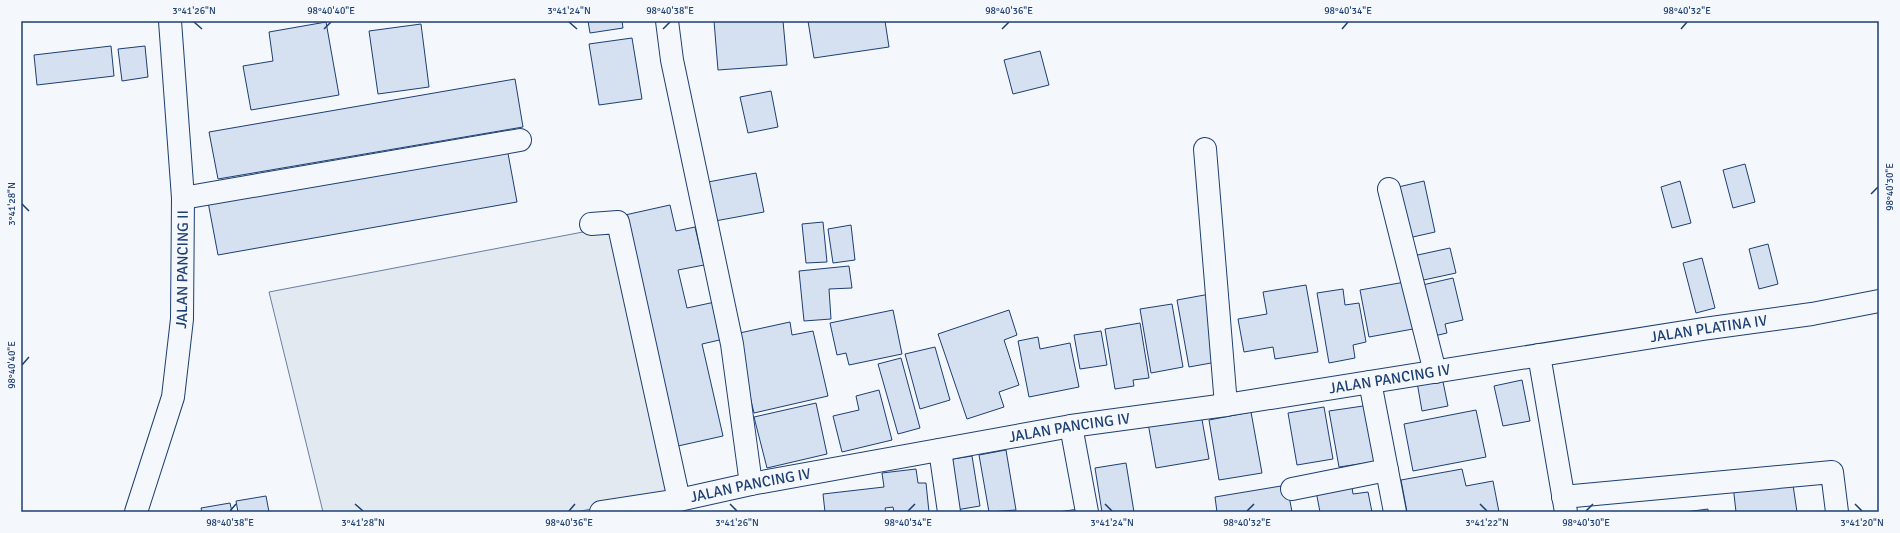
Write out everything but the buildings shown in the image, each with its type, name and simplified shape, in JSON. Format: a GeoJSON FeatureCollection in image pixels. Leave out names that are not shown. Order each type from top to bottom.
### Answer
{"type":"FeatureCollection","features":[{"type":"Feature","properties":{"kind":"street","name":"JALAN PANCING II"},"geometry":{"type":"LineString","coordinates":[[136,512],[173,397],[182,319],[183,198],[170,21]]}},
{"type":"Feature","properties":{"kind":"street"},"geometry":{"type":"LineString","coordinates":[[667,21],[672,60],[732,344],[751,484]]}},
{"type":"Feature","properties":{"kind":"street"},"geometry":{"type":"LineString","coordinates":[[183,198],[520,140]]}},
{"type":"Feature","properties":{"kind":"street"},"geometry":{"type":"LineString","coordinates":[[1205,149],[1226,405]]}},
{"type":"Feature","properties":{"kind":"street"},"geometry":{"type":"LineString","coordinates":[[1389,189],[1435,372]]}},
{"type":"Feature","properties":{"kind":"street"},"geometry":{"type":"LineString","coordinates":[[591,224],[618,222],[679,500]]}},
{"type":"Feature","properties":{"kind":"street","name":"JALAN PLATINA IV"},"geometry":{"type":"LineString","coordinates":[[1539,355],[1812,314],[1879,300]]}},
{"type":"Feature","properties":{"kind":"street"},"geometry":{"type":"LineString","coordinates":[[1539,355],[1565,504],[1832,472],[1837,512]]}},
{"type":"Feature","properties":{"kind":"street","name":"JALAN PANCING IV"},"geometry":{"type":"LineString","coordinates":[[601,512],[679,500],[751,484],[1071,426],[1226,405],[1539,355]]}},
{"type":"Feature","properties":{"kind":"street"},"geometry":{"type":"LineString","coordinates":[[1370,382],[1395,512]]}},
{"type":"Feature","properties":{"kind":"street"},"geometry":{"type":"LineString","coordinates":[[1071,426],[1087,512]]}},
{"type":"Feature","properties":{"kind":"street"},"geometry":{"type":"LineString","coordinates":[[940,450],[949,512]]}},
{"type":"Feature","properties":{"kind":"street"},"geometry":{"type":"LineString","coordinates":[[1292,489],[1387,470]]}},
{"type":"Feature","properties":{"kind":"shaded area"},"geometry":{"type":"Polygon","coordinates":[[[609,227],[672,491],[577,512],[323,512],[269,292],[609,227]]]}}]}
